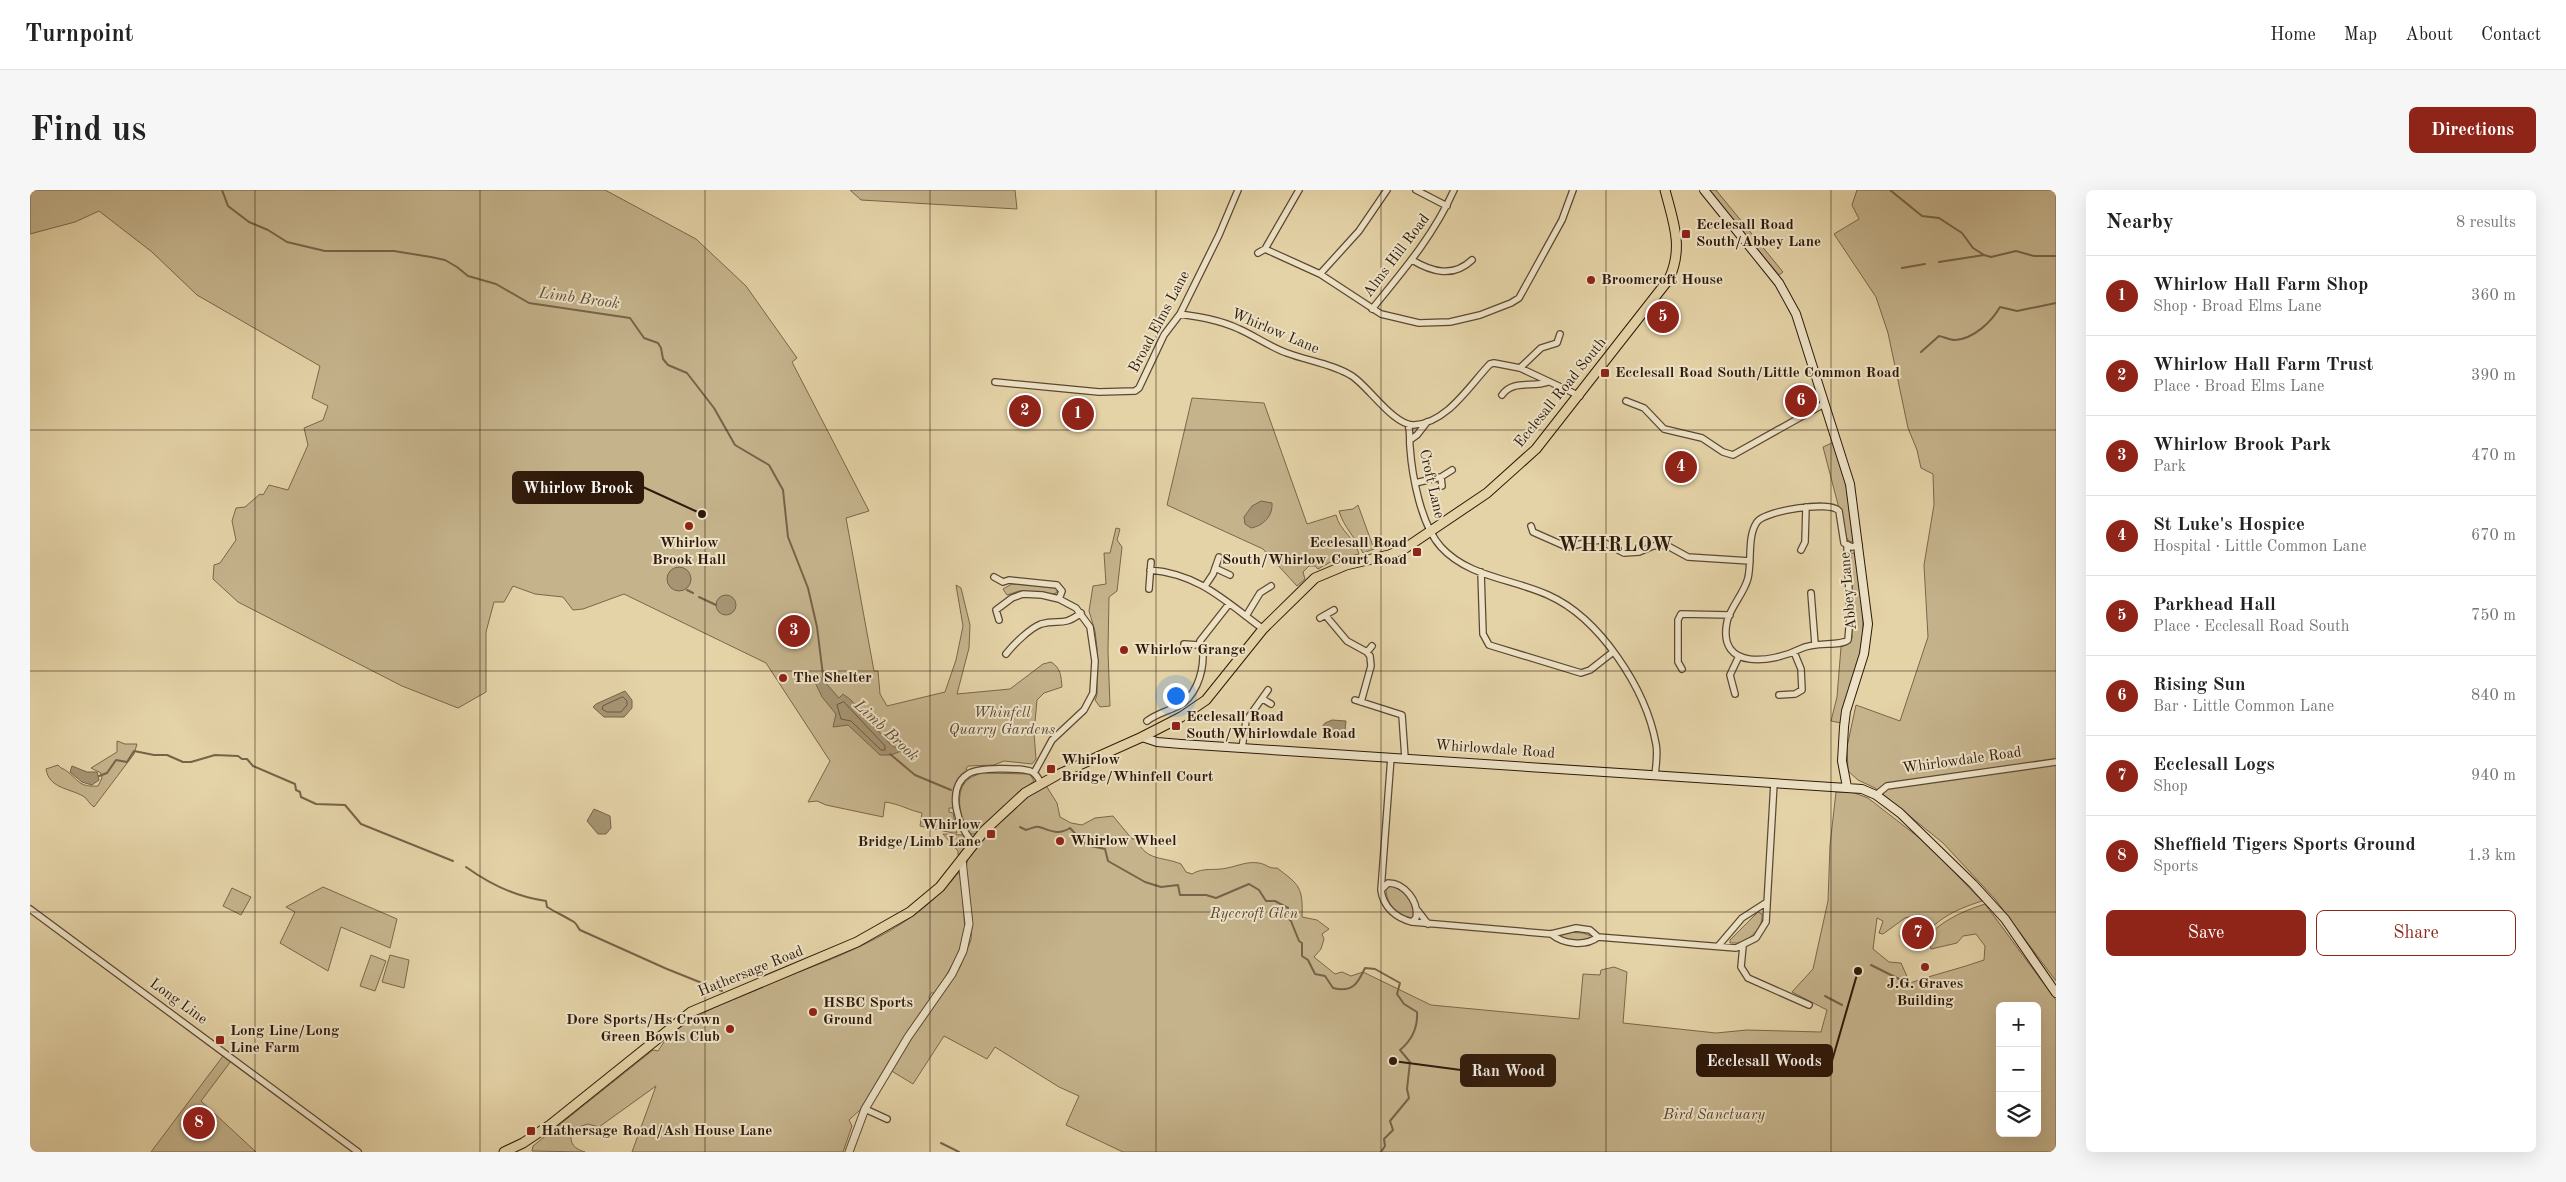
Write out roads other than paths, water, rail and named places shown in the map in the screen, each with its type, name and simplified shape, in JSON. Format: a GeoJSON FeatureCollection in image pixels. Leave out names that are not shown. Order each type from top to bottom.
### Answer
{"type":"FeatureCollection","features":[{"type":"Feature","properties":{"kind":"main road","name":"Ecclesall Road South"},"geometry":{"type":"LineString","coordinates":[[962,860],[974,843],[1012,803],[1040,783],[1142,737],[1180,717],[1206,700],[1263,629],[1315,578],[1346,565],[1389,555],[1431,533],[1503,481],[1536,449],[1580,396],[1653,302],[1673,271],[1678,244],[1677,233],[1665,190]]}},
{"type":"Feature","properties":{"kind":"main road","name":"Abbey Lane"},"geometry":{"type":"LineString","coordinates":[[1704,190],[1754,250],[1786,294],[1805,337],[1850,484],[1868,624],[1864,654],[1846,711],[1844,727],[1842,761],[1848,787]]}},
{"type":"Feature","properties":{"kind":"main road","name":"Whirlowdale Road"},"geometry":{"type":"LineString","coordinates":[[1142,737],[1157,742],[1848,787]]}},
{"type":"Feature","properties":{"kind":"main road"},"geometry":{"type":"LineString","coordinates":[[1848,787],[1862,789],[1876,795],[1925,834],[2005,919],[2056,993]]}},
{"type":"Feature","properties":{"kind":"main road","name":"Hathersage Road"},"geometry":{"type":"LineString","coordinates":[[512,1151],[550,1125],[691,1012],[877,932],[910,912],[933,894],[962,860]]}},
{"type":"Feature","properties":{"kind":"street","name":"Broad Elms Lane"},"geometry":{"type":"LineString","coordinates":[[995,382],[1099,392],[1136,391],[1146,375],[1164,335],[1180,314],[1238,190]]}},
{"type":"Feature","properties":{"kind":"street"},"geometry":{"type":"LineString","coordinates":[[1258,253],[1265,249],[1299,190]]}},
{"type":"Feature","properties":{"kind":"street"},"geometry":{"type":"LineString","coordinates":[[1320,274],[1360,231],[1387,190]]}},
{"type":"Feature","properties":{"kind":"street"},"geometry":{"type":"LineString","coordinates":[[1416,190],[1447,206]]}},
{"type":"Feature","properties":{"kind":"street","name":"Alms Hill Road"},"geometry":{"type":"LineString","coordinates":[[1372,309],[1412,260],[1447,206],[1454,190]]}},
{"type":"Feature","properties":{"kind":"street"},"geometry":{"type":"LineString","coordinates":[[1265,249],[1320,274],[1372,309],[1405,321],[1434,324],[1480,315],[1516,301],[1551,242],[1573,190]]}},
{"type":"Feature","properties":{"kind":"street"},"geometry":{"type":"LineString","coordinates":[[1412,260],[1438,272],[1454,270],[1472,260]]}},
{"type":"Feature","properties":{"kind":"street","name":"Whirlow Lane"},"geometry":{"type":"LineString","coordinates":[[1180,314],[1207,318],[1230,326],[1287,353],[1353,376],[1383,406],[1408,424]]}},
{"type":"Feature","properties":{"kind":"street"},"geometry":{"type":"LineString","coordinates":[[1520,368],[1541,348],[1557,343],[1560,334]]}},
{"type":"Feature","properties":{"kind":"street"},"geometry":{"type":"LineString","coordinates":[[1408,424],[1427,422],[1457,402],[1490,364],[1503,363],[1520,368],[1580,396]]}},
{"type":"Feature","properties":{"kind":"street"},"geometry":{"type":"LineString","coordinates":[[1502,395],[1510,387],[1517,385],[1539,386],[1548,382]]}},
{"type":"Feature","properties":{"kind":"street"},"geometry":{"type":"LineString","coordinates":[[1626,401],[1644,408],[1664,429],[1702,438],[1723,452],[1734,455],[1824,404]]}},
{"type":"Feature","properties":{"kind":"street","name":"Croft Lane"},"geometry":{"type":"LineString","coordinates":[[1410,440],[1417,435],[1427,422]]}},
{"type":"Feature","properties":{"kind":"street","name":"Croft Lane"},"geometry":{"type":"LineString","coordinates":[[1408,424],[1415,483],[1431,533]]}},
{"type":"Feature","properties":{"kind":"street"},"geometry":{"type":"LineString","coordinates":[[1415,483],[1441,477],[1452,470]]}},
{"type":"Feature","properties":{"kind":"street"},"geometry":{"type":"LineString","coordinates":[[1441,477],[1442,486]]}},
{"type":"Feature","properties":{"kind":"street"},"geometry":{"type":"LineString","coordinates":[[1823,505],[1837,508],[1844,543],[1847,546],[1850,616],[1848,640],[1842,644],[1814,644],[1780,658],[1758,661],[1739,656],[1731,648],[1727,636],[1730,615],[1744,592],[1750,561],[1753,529],[1759,519],[1769,514],[1806,507],[1823,505]]}},
{"type":"Feature","properties":{"kind":"street"},"geometry":{"type":"LineString","coordinates":[[1801,550],[1805,542],[1806,507]]}},
{"type":"Feature","properties":{"kind":"street"},"geometry":{"type":"LineString","coordinates":[[1531,526],[1534,532],[1567,547],[1599,540],[1624,553],[1631,553],[1652,546],[1666,545],[1688,557],[1750,561]]}},
{"type":"Feature","properties":{"kind":"street"},"geometry":{"type":"LineString","coordinates":[[1431,533],[1442,548],[1453,558],[1481,572],[1556,599],[1592,626],[1627,672],[1652,728],[1657,746],[1655,775]]}},
{"type":"Feature","properties":{"kind":"street"},"geometry":{"type":"LineString","coordinates":[[1847,546],[1859,545]]}},
{"type":"Feature","properties":{"kind":"street"},"geometry":{"type":"LineString","coordinates":[[1205,586],[1219,557]]}},
{"type":"Feature","properties":{"kind":"street"},"geometry":{"type":"LineString","coordinates":[[1150,588],[1151,562]]}},
{"type":"Feature","properties":{"kind":"street"},"geometry":{"type":"LineString","coordinates":[[1215,568],[1230,575]]}},
{"type":"Feature","properties":{"kind":"street"},"geometry":{"type":"LineString","coordinates":[[1150,570],[1164,571],[1205,586],[1263,629]]}},
{"type":"Feature","properties":{"kind":"street"},"geometry":{"type":"LineString","coordinates":[[1481,572],[1482,634],[1489,645],[1582,673],[1590,670],[1613,652]]}},
{"type":"Feature","properties":{"kind":"street"},"geometry":{"type":"LineString","coordinates":[[994,577],[1002,582],[1010,580],[1057,585],[1062,592],[1059,599]]}},
{"type":"Feature","properties":{"kind":"street"},"geometry":{"type":"LineString","coordinates":[[1246,616],[1260,593],[1271,586]]}},
{"type":"Feature","properties":{"kind":"street"},"geometry":{"type":"LineString","coordinates":[[1811,593],[1814,644]]}},
{"type":"Feature","properties":{"kind":"street"},"geometry":{"type":"LineString","coordinates":[[999,620],[996,610],[1023,594],[1059,599],[1081,613],[1090,627],[1095,680],[1093,693],[1084,710],[1052,740],[1034,773]]}},
{"type":"Feature","properties":{"kind":"street"},"geometry":{"type":"LineString","coordinates":[[1199,646],[1229,604]]}},
{"type":"Feature","properties":{"kind":"street"},"geometry":{"type":"LineString","coordinates":[[1320,618],[1334,610]]}},
{"type":"Feature","properties":{"kind":"street"},"geometry":{"type":"LineString","coordinates":[[1006,654],[1036,627],[1045,624],[1064,623],[1081,613]]}},
{"type":"Feature","properties":{"kind":"street"},"geometry":{"type":"LineString","coordinates":[[1682,669],[1678,662],[1678,620],[1681,614],[1730,615]]}},
{"type":"Feature","properties":{"kind":"street"},"geometry":{"type":"LineString","coordinates":[[1326,616],[1347,641],[1367,652],[1371,666],[1358,701],[1402,715],[1405,758]]}},
{"type":"Feature","properties":{"kind":"street"},"geometry":{"type":"LineString","coordinates":[[1184,644],[1199,646]]}},
{"type":"Feature","properties":{"kind":"street"},"geometry":{"type":"LineString","coordinates":[[1148,712],[1149,719],[1178,706],[1196,690],[1203,656],[1199,646]]}},
{"type":"Feature","properties":{"kind":"street"},"geometry":{"type":"LineString","coordinates":[[1367,652],[1372,646]]}},
{"type":"Feature","properties":{"kind":"street"},"geometry":{"type":"LineString","coordinates":[[1779,695],[1795,694],[1802,690],[1801,669],[1794,652]]}},
{"type":"Feature","properties":{"kind":"street"},"geometry":{"type":"LineString","coordinates":[[1735,694],[1730,675],[1739,656]]}},
{"type":"Feature","properties":{"kind":"street"},"geometry":{"type":"LineString","coordinates":[[1242,748],[1246,721],[1268,690]]}},
{"type":"Feature","properties":{"kind":"street"},"geometry":{"type":"LineString","coordinates":[[1263,699],[1271,704]]}},
{"type":"Feature","properties":{"kind":"street"},"geometry":{"type":"LineString","coordinates":[[1391,757],[1381,890],[1386,904],[1394,914],[1412,922],[1551,934],[1576,928],[1590,930],[1598,937]]}},
{"type":"Feature","properties":{"kind":"street","name":"Whirlowdale Road"},"geometry":{"type":"LineString","coordinates":[[1876,795],[1887,786],[2056,762]]}},
{"type":"Feature","properties":{"kind":"street"},"geometry":{"type":"LineString","coordinates":[[974,843],[964,832],[958,820],[957,797],[964,777],[974,771],[986,769],[1034,773]]}},
{"type":"Feature","properties":{"kind":"street"},"geometry":{"type":"LineString","coordinates":[[1034,773],[1040,783]]}},
{"type":"Feature","properties":{"kind":"street"},"geometry":{"type":"LineString","coordinates":[[1551,934],[1565,942],[1586,942],[1598,937],[1719,945],[1736,948],[1756,938],[1764,927],[1767,902],[1774,783]]}},
{"type":"Feature","properties":{"kind":"street"},"geometry":{"type":"LineString","coordinates":[[849,1152],[865,1109],[908,1037],[949,980],[963,951],[968,924],[962,860]]}},
{"type":"Feature","properties":{"kind":"street"},"geometry":{"type":"LineString","coordinates":[[1383,871],[1394,883],[1409,894],[1428,924]]}},
{"type":"Feature","properties":{"kind":"street"},"geometry":{"type":"LineString","coordinates":[[1381,890],[1383,885],[1394,883]]}},
{"type":"Feature","properties":{"kind":"street"},"geometry":{"type":"LineString","coordinates":[[1719,945],[1742,918],[1767,902]]}},
{"type":"Feature","properties":{"kind":"street","name":"Long Line"},"geometry":{"type":"LineString","coordinates":[[30,909],[358,1152]]}},
{"type":"Feature","properties":{"kind":"street"},"geometry":{"type":"LineString","coordinates":[[1412,922],[1416,918],[1418,911]]}},
{"type":"Feature","properties":{"kind":"street"},"geometry":{"type":"LineString","coordinates":[[1743,946],[1741,967],[1748,978],[1809,1005]]}},
{"type":"Feature","properties":{"kind":"street"},"geometry":{"type":"LineString","coordinates":[[865,1109],[887,1119]]}},
{"type":"Feature","properties":{"kind":"water"},"geometry":{"type":"Polygon","coordinates":[[[1261,501],[1272,503],[1271,512],[1263,523],[1251,528],[1245,524],[1244,517],[1252,506],[1261,501]]]}},
{"type":"Feature","properties":{"kind":"water"},"geometry":{"type":"Polygon","coordinates":[[[679,567],[687,571],[691,579],[687,587],[679,591],[671,587],[667,579],[671,571],[679,567]]]}},
{"type":"Feature","properties":{"kind":"water"},"geometry":{"type":"Polygon","coordinates":[[[726,595],[733,598],[736,605],[733,612],[726,615],[719,612],[716,605],[719,598],[726,595]]]}},
{"type":"Feature","properties":{"kind":"water"},"geometry":{"type":"Polygon","coordinates":[[[817,673],[839,698],[843,694],[851,700],[890,744],[901,751],[891,755],[880,755],[848,725],[833,727],[836,714],[822,697],[812,676],[817,673]]]}},
{"type":"Feature","properties":{"kind":"water"},"geometry":{"type":"Polygon","coordinates":[[[625,691],[632,700],[632,708],[624,717],[604,717],[593,707],[596,704],[625,691]]]}},
{"type":"Feature","properties":{"kind":"water"},"geometry":{"type":"Polygon","coordinates":[[[1332,720],[1346,721],[1345,730],[1329,736],[1324,734],[1322,727],[1325,723],[1332,720]]]}},
{"type":"Feature","properties":{"kind":"water"},"geometry":{"type":"Polygon","coordinates":[[[72,766],[87,772],[97,772],[99,780],[92,785],[82,782],[70,772],[72,766]]]}},
{"type":"Feature","properties":{"kind":"water"},"geometry":{"type":"Polygon","coordinates":[[[594,809],[610,816],[611,828],[606,834],[598,834],[587,821],[594,809]]]}},
{"type":"Feature","properties":{"kind":"waterway","name":"Limb Brook"},"geometry":{"type":"LineString","coordinates":[[222,190],[228,206],[249,222],[268,230],[287,242],[325,251],[394,251],[445,260],[468,276],[496,284],[529,303],[630,318],[644,338],[658,343],[663,359],[668,365],[687,373],[714,408],[735,445],[769,465],[783,490],[788,537],[808,588],[817,627],[824,683]]}},
{"type":"Feature","properties":{"kind":"waterway"},"geometry":{"type":"LineString","coordinates":[[1890,190],[1922,216],[1939,218],[1962,233],[1973,248],[1984,255],[1991,257],[2016,251],[2034,256],[2056,256]]}},
{"type":"Feature","properties":{"kind":"waterway"},"geometry":{"type":"LineString","coordinates":[[1939,262],[1984,255]]}},
{"type":"Feature","properties":{"kind":"waterway"},"geometry":{"type":"LineString","coordinates":[[1902,268],[1925,264]]}},
{"type":"Feature","properties":{"kind":"waterway"},"geometry":{"type":"LineString","coordinates":[[1921,352],[1939,336],[1955,340],[1975,333],[1992,318],[2000,307],[2017,311],[2056,303]]}},
{"type":"Feature","properties":{"kind":"waterway"},"geometry":{"type":"LineString","coordinates":[[687,590],[693,593]]}},
{"type":"Feature","properties":{"kind":"waterway"},"geometry":{"type":"LineString","coordinates":[[699,597],[716,605]]}},
{"type":"Feature","properties":{"kind":"waterway"},"geometry":{"type":"LineString","coordinates":[[99,776],[107,773],[116,760],[127,762],[134,751],[154,755],[167,755],[183,762],[191,762],[215,755],[238,756],[242,759],[247,759],[253,766],[295,784],[296,790],[300,792],[301,797],[316,804],[345,805],[361,824],[453,861]]}},
{"type":"Feature","properties":{"kind":"waterway","name":"Limb Brook"},"geometry":{"type":"LineString","coordinates":[[890,754],[915,775],[951,790]]}},
{"type":"Feature","properties":{"kind":"waterway","name":"Limb Brook"},"geometry":{"type":"LineString","coordinates":[[1020,827],[1026,830],[1039,827],[1058,832],[1070,828],[1086,845],[1105,849],[1108,861],[1145,882],[1161,887],[1178,885],[1180,895],[1206,895],[1216,898],[1249,884],[1259,890],[1266,901],[1275,901],[1288,908],[1287,917],[1291,921],[1299,941],[1302,943],[1302,956],[1308,960],[1315,974],[1325,976],[1333,988],[1350,988],[1357,982],[1365,968],[1375,969],[1400,983],[1397,994],[1404,1004],[1417,1012],[1413,1033],[1400,1050],[1410,1062],[1407,1089],[1409,1098],[1390,1121],[1393,1130],[1384,1139],[1385,1146],[1381,1152]]}},
{"type":"Feature","properties":{"kind":"waterway"},"geometry":{"type":"LineString","coordinates":[[466,867],[504,889],[524,897],[546,901],[547,907],[574,922],[580,930],[722,991]]}},
{"type":"Feature","properties":{"kind":"waterway"},"geometry":{"type":"LineString","coordinates":[[1871,965],[1903,981]]}},
{"type":"Feature","properties":{"kind":"waterway"},"geometry":{"type":"LineString","coordinates":[[1825,996],[1842,1005]]}},
{"type":"Feature","properties":{"kind":"waterway"},"geometry":{"type":"LineString","coordinates":[[941,1143],[959,1152]]}},
{"type":"Feature","properties":{"kind":"place","name":"Ecclesall Road South/Abbey Lane"},"geometry":{"type":"Point","coordinates":[1686,234]}},
{"type":"Feature","properties":{"kind":"place","name":"Broomcroft House"},"geometry":{"type":"Point","coordinates":[1591,280]}},
{"type":"Feature","properties":{"kind":"place","name":"Parkhead Hall"},"geometry":{"type":"Point","coordinates":[1663,317]}},
{"type":"Feature","properties":{"kind":"place","name":"Ecclesall Road South/Little Common Road"},"geometry":{"type":"Point","coordinates":[1605,373]}},
{"type":"Feature","properties":{"kind":"place","name":"Rising Sun"},"geometry":{"type":"Point","coordinates":[1801,401]}},
{"type":"Feature","properties":{"kind":"place","name":"Whirlow Hall Farm Trust"},"geometry":{"type":"Point","coordinates":[1025,411]}},
{"type":"Feature","properties":{"kind":"place","name":"Whirlow Hall Farm Shop"},"geometry":{"type":"Point","coordinates":[1078,414]}},
{"type":"Feature","properties":{"kind":"place","name":"St Luke's Hospice"},"geometry":{"type":"Point","coordinates":[1681,467]}},
{"type":"Feature","properties":{"kind":"place","name":"Whirlow Brook"},"geometry":{"type":"Point","coordinates":[702,514]}},
{"type":"Feature","properties":{"kind":"place","name":"Whirlow Brook Hall"},"geometry":{"type":"Point","coordinates":[689,526]}},
{"type":"Feature","properties":{"kind":"place","name":"Ecclesall Road South/Whirlow Court Road"},"geometry":{"type":"Point","coordinates":[1417,552]}},
{"type":"Feature","properties":{"kind":"place","name":"Whirlow Brook Park"},"geometry":{"type":"Point","coordinates":[794,631]}},
{"type":"Feature","properties":{"kind":"place","name":"Whirlow Grange"},"geometry":{"type":"Point","coordinates":[1124,650]}},
{"type":"Feature","properties":{"kind":"place","name":"The Shelter"},"geometry":{"type":"Point","coordinates":[783,678]}},
{"type":"Feature","properties":{"kind":"place","name":"Ecclesall Road South/Whirlowdale Road"},"geometry":{"type":"Point","coordinates":[1176,726]}},
{"type":"Feature","properties":{"kind":"place","name":"Whirlow Bridge/Whinfell Court"},"geometry":{"type":"Point","coordinates":[1051,769]}},
{"type":"Feature","properties":{"kind":"place","name":"Whirlow Bridge/Limb Lane"},"geometry":{"type":"Point","coordinates":[991,834]}},
{"type":"Feature","properties":{"kind":"place","name":"Whirlow Wheel"},"geometry":{"type":"Point","coordinates":[1060,841]}},
{"type":"Feature","properties":{"kind":"place","name":"Ecclesall Logs"},"geometry":{"type":"Point","coordinates":[1918,933]}},
{"type":"Feature","properties":{"kind":"place","name":"J.G. Graves Building"},"geometry":{"type":"Point","coordinates":[1925,967]}},
{"type":"Feature","properties":{"kind":"place","name":"Ecclesall Woods"},"geometry":{"type":"Point","coordinates":[1858,971]}},
{"type":"Feature","properties":{"kind":"place","name":"HSBC Sports Ground"},"geometry":{"type":"Point","coordinates":[813,1012]}},
{"type":"Feature","properties":{"kind":"place","name":"Dore Sports/Hs Crown Green Bowls Club"},"geometry":{"type":"Point","coordinates":[730,1029]}},
{"type":"Feature","properties":{"kind":"place","name":"Long Line/Long Line Farm"},"geometry":{"type":"Point","coordinates":[220,1040]}},
{"type":"Feature","properties":{"kind":"place","name":"Ran Wood"},"geometry":{"type":"Point","coordinates":[1393,1061]}},
{"type":"Feature","properties":{"kind":"place","name":"Sheffield Tigers Sports Ground"},"geometry":{"type":"Point","coordinates":[199,1123]}},
{"type":"Feature","properties":{"kind":"place","name":"Hathersage Road/Ash House Lane"},"geometry":{"type":"Point","coordinates":[531,1131]}},
{"type":"Feature","properties":{"kind":"district","name":"WHIRLOW"},"geometry":{"type":"Point","coordinates":[1616,546]}},
{"type":"Feature","properties":{"kind":"park label","name":"Whinfell Quarry Gardens"},"geometry":{"type":"Point","coordinates":[1002,722]}},
{"type":"Feature","properties":{"kind":"park label","name":"Ryecroft Glen"},"geometry":{"type":"Point","coordinates":[1254,914]}},
{"type":"Feature","properties":{"kind":"park label","name":"Bird Sanctuary"},"geometry":{"type":"Point","coordinates":[1714,1115]}}]}
